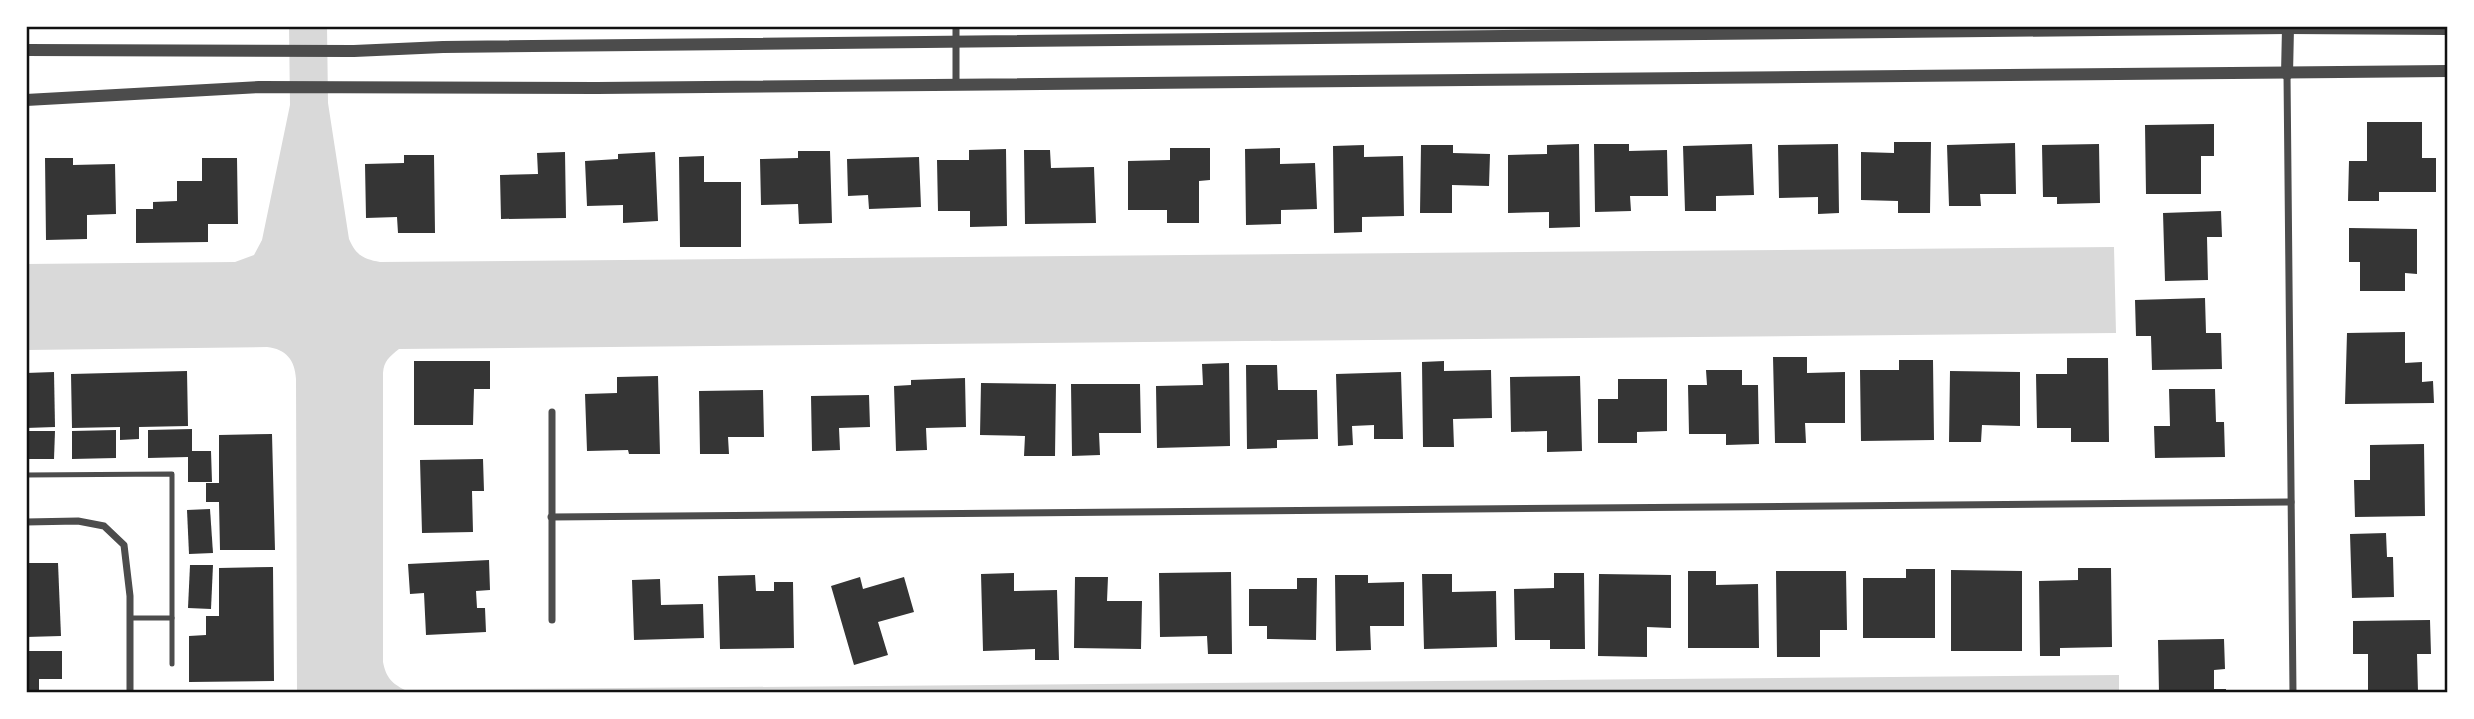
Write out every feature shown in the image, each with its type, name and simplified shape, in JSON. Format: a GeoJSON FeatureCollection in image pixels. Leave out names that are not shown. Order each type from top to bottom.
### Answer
{"type":"FeatureCollection","features":[{"type":"Feature","properties":{"kind":"street"},"geometry":{"type":"LineString","coordinates":[[956,26],[956,84]]}},
{"type":"Feature","properties":{"kind":"street"},"geometry":{"type":"LineString","coordinates":[[2288,27],[2293,693]]}},
{"type":"Feature","properties":{"kind":"street"},"geometry":{"type":"LineString","coordinates":[[26,50],[285,51],[457,46],[956,43],[2288,27],[2448,29]]}},
{"type":"Feature","properties":{"kind":"street"},"geometry":{"type":"LineString","coordinates":[[26,100],[341,87],[2448,71]]}},
{"type":"Feature","properties":{"kind":"street"},"geometry":{"type":"LineString","coordinates":[[552,412],[552,620]]}},
{"type":"Feature","properties":{"kind":"street"},"geometry":{"type":"LineString","coordinates":[[551,517],[2291,502]]}},
{"type":"Feature","properties":{"kind":"street"},"geometry":{"type":"LineString","coordinates":[[26,522],[78,521],[104,526],[124,545],[130,596],[130,693]]}},
{"type":"Feature","properties":{"kind":"lane"},"geometry":{"type":"LineString","coordinates":[[26,475],[172,474],[172,664]]}},
{"type":"Feature","properties":{"kind":"lane"},"geometry":{"type":"LineString","coordinates":[[130,618],[172,618]]}},
{"type":"Feature","properties":{"kind":"shaded area"},"geometry":{"type":"Polygon","coordinates":[[[289,26],[327,26],[328,103],[349,239],[361,255],[380,262],[2114,247],[2116,333],[399,349],[388,360],[383,373],[383,662],[390,679],[405,690],[2119,675],[2119,693],[297,693],[296,379],[294,366],[288,357],[279,350],[267,347],[26,350],[26,264],[235,262],[254,255],[262,240],[290,105],[289,26]]]}},
{"type":"Feature","properties":{"kind":"building"},"geometry":{"type":"Polygon","coordinates":[[[2367,122],[2422,122],[2422,158],[2436,158],[2436,192],[2379,192],[2379,201],[2348,201],[2349,161],[2367,161],[2367,122]]]}},
{"type":"Feature","properties":{"kind":"building"},"geometry":{"type":"Polygon","coordinates":[[[2214,124],[2214,156],[2201,156],[2201,194],[2146,194],[2145,125],[2214,124]]]}},
{"type":"Feature","properties":{"kind":"building"},"geometry":{"type":"Polygon","coordinates":[[[1894,142],[1931,142],[1930,213],[1898,213],[1898,201],[1861,200],[1861,152],[1894,153],[1894,142]]]}},
{"type":"Feature","properties":{"kind":"building"},"geometry":{"type":"Polygon","coordinates":[[[2015,143],[2016,194],[1980,194],[1981,206],[1949,206],[1947,145],[2015,143]]]}},
{"type":"Feature","properties":{"kind":"building"},"geometry":{"type":"Polygon","coordinates":[[[1579,144],[1580,227],[1549,228],[1549,212],[1508,213],[1508,155],[1547,154],[1547,145],[1579,144]]]}},
{"type":"Feature","properties":{"kind":"building"},"geometry":{"type":"Polygon","coordinates":[[[1594,144],[1629,144],[1629,151],[1667,150],[1668,196],[1630,196],[1631,211],[1595,212],[1594,144]]]}},
{"type":"Feature","properties":{"kind":"building"},"geometry":{"type":"Polygon","coordinates":[[[1752,144],[1754,195],[1716,196],[1716,211],[1685,211],[1683,146],[1752,144]]]}},
{"type":"Feature","properties":{"kind":"building"},"geometry":{"type":"Polygon","coordinates":[[[1838,144],[1839,213],[1818,214],[1818,197],[1779,198],[1778,145],[1838,144]]]}},
{"type":"Feature","properties":{"kind":"building"},"geometry":{"type":"Polygon","coordinates":[[[2099,144],[2100,203],[2057,204],[2057,197],[2043,197],[2042,145],[2099,144]]]}},
{"type":"Feature","properties":{"kind":"building"},"geometry":{"type":"Polygon","coordinates":[[[1364,145],[1364,157],[1403,156],[1404,216],[1362,217],[1362,232],[1334,233],[1333,146],[1364,145]]]}},
{"type":"Feature","properties":{"kind":"building"},"geometry":{"type":"Polygon","coordinates":[[[1421,145],[1453,145],[1453,153],[1490,154],[1489,186],[1452,185],[1452,213],[1420,213],[1421,145]]]}},
{"type":"Feature","properties":{"kind":"building"},"geometry":{"type":"Polygon","coordinates":[[[1170,148],[1210,148],[1210,180],[1199,181],[1199,223],[1167,223],[1167,210],[1128,210],[1128,161],[1170,160],[1170,148]]]}},
{"type":"Feature","properties":{"kind":"building"},"geometry":{"type":"Polygon","coordinates":[[[1280,148],[1280,164],[1315,163],[1317,209],[1281,210],[1281,224],[1246,225],[1245,149],[1280,148]]]}},
{"type":"Feature","properties":{"kind":"building"},"geometry":{"type":"Polygon","coordinates":[[[1006,149],[1007,226],[970,227],[970,211],[938,211],[937,160],[969,160],[969,150],[1006,149]]]}},
{"type":"Feature","properties":{"kind":"building"},"geometry":{"type":"Polygon","coordinates":[[[1024,150],[1050,150],[1051,168],[1094,167],[1096,223],[1025,224],[1024,150]]]}},
{"type":"Feature","properties":{"kind":"building"},"geometry":{"type":"Polygon","coordinates":[[[798,151],[830,151],[832,223],[799,224],[798,204],[761,205],[760,159],[798,158],[798,151]]]}},
{"type":"Feature","properties":{"kind":"building"},"geometry":{"type":"Polygon","coordinates":[[[565,152],[566,218],[501,219],[500,175],[538,174],[537,153],[565,152]]]}},
{"type":"Feature","properties":{"kind":"building"},"geometry":{"type":"Polygon","coordinates":[[[655,152],[658,221],[623,223],[623,205],[587,206],[585,161],[618,159],[618,154],[655,152]]]}},
{"type":"Feature","properties":{"kind":"building"},"geometry":{"type":"Polygon","coordinates":[[[404,155],[434,155],[435,233],[398,233],[397,217],[366,218],[365,164],[404,163],[404,155]]]}},
{"type":"Feature","properties":{"kind":"building"},"geometry":{"type":"Polygon","coordinates":[[[704,156],[704,182],[741,182],[741,247],[680,247],[679,157],[704,156]]]}},
{"type":"Feature","properties":{"kind":"building"},"geometry":{"type":"Polygon","coordinates":[[[919,157],[921,207],[869,209],[868,195],[848,196],[847,159],[919,157]]]}},
{"type":"Feature","properties":{"kind":"building"},"geometry":{"type":"Polygon","coordinates":[[[45,158],[73,158],[73,165],[115,164],[116,214],[87,215],[87,239],[46,240],[45,158]]]}},
{"type":"Feature","properties":{"kind":"building"},"geometry":{"type":"Polygon","coordinates":[[[202,158],[237,158],[238,224],[208,224],[208,242],[136,243],[136,209],[153,209],[153,202],[177,201],[177,181],[202,181],[202,158]]]}},
{"type":"Feature","properties":{"kind":"building"},"geometry":{"type":"Polygon","coordinates":[[[2221,211],[2222,237],[2207,237],[2208,280],[2165,281],[2163,213],[2221,211]]]}},
{"type":"Feature","properties":{"kind":"building"},"geometry":{"type":"Polygon","coordinates":[[[2349,228],[2417,229],[2417,274],[2405,273],[2405,291],[2360,291],[2360,262],[2349,262],[2349,228]]]}},
{"type":"Feature","properties":{"kind":"building"},"geometry":{"type":"Polygon","coordinates":[[[2205,298],[2206,333],[2221,333],[2222,369],[2152,370],[2151,336],[2136,336],[2135,300],[2205,298]]]}},
{"type":"Feature","properties":{"kind":"building"},"geometry":{"type":"Polygon","coordinates":[[[2405,332],[2405,363],[2422,362],[2422,382],[2433,381],[2434,403],[2345,404],[2347,333],[2405,332]]]}},
{"type":"Feature","properties":{"kind":"building"},"geometry":{"type":"Polygon","coordinates":[[[1773,357],[1807,357],[1807,373],[1845,372],[1845,423],[1805,423],[1806,443],[1775,443],[1773,357]]]}},
{"type":"Feature","properties":{"kind":"building"},"geometry":{"type":"Polygon","coordinates":[[[2067,358],[2108,358],[2109,442],[2071,442],[2071,428],[2037,428],[2036,374],[2067,374],[2067,358]]]}},
{"type":"Feature","properties":{"kind":"building"},"geometry":{"type":"Polygon","coordinates":[[[1899,360],[1933,360],[1934,440],[1861,441],[1860,370],[1899,370],[1899,360]]]}},
{"type":"Feature","properties":{"kind":"building"},"geometry":{"type":"Polygon","coordinates":[[[414,361],[490,361],[490,389],[474,389],[473,425],[414,425],[414,361]]]}},
{"type":"Feature","properties":{"kind":"building"},"geometry":{"type":"Polygon","coordinates":[[[1444,361],[1444,371],[1491,370],[1492,418],[1453,419],[1454,447],[1423,447],[1422,362],[1444,361]]]}},
{"type":"Feature","properties":{"kind":"building"},"geometry":{"type":"Polygon","coordinates":[[[1229,363],[1230,446],[1157,448],[1156,386],[1203,385],[1202,364],[1229,363]]]}},
{"type":"Feature","properties":{"kind":"building"},"geometry":{"type":"Polygon","coordinates":[[[1246,365],[1277,365],[1278,390],[1317,390],[1318,439],[1277,440],[1277,448],[1247,449],[1246,365]]]}},
{"type":"Feature","properties":{"kind":"building"},"geometry":{"type":"Polygon","coordinates":[[[1706,370],[1742,370],[1742,385],[1758,385],[1759,444],[1726,445],[1726,434],[1689,434],[1688,385],[1707,385],[1706,370]]]}},
{"type":"Feature","properties":{"kind":"building"},"geometry":{"type":"Polygon","coordinates":[[[187,371],[188,426],[139,427],[139,439],[120,440],[120,427],[72,428],[71,374],[187,371]]]}},
{"type":"Feature","properties":{"kind":"building"},"geometry":{"type":"Polygon","coordinates":[[[1950,371],[2020,372],[2020,426],[1982,425],[1981,442],[1949,442],[1950,371]]]}},
{"type":"Feature","properties":{"kind":"building"},"geometry":{"type":"Polygon","coordinates":[[[54,372],[55,427],[26,428],[26,373],[54,372]]]}},
{"type":"Feature","properties":{"kind":"building"},"geometry":{"type":"Polygon","coordinates":[[[1401,372],[1403,439],[1374,439],[1374,425],[1352,426],[1353,445],[1338,446],[1336,374],[1401,372]]]}},
{"type":"Feature","properties":{"kind":"building"},"geometry":{"type":"Polygon","coordinates":[[[658,376],[660,454],[629,454],[628,450],[587,451],[585,394],[617,393],[617,377],[658,376]]]}},
{"type":"Feature","properties":{"kind":"building"},"geometry":{"type":"Polygon","coordinates":[[[1580,376],[1582,451],[1547,452],[1547,431],[1511,432],[1510,377],[1580,376]]]}},
{"type":"Feature","properties":{"kind":"building"},"geometry":{"type":"Polygon","coordinates":[[[965,378],[966,427],[926,428],[927,450],[896,451],[894,386],[911,385],[911,380],[965,378]]]}},
{"type":"Feature","properties":{"kind":"building"},"geometry":{"type":"Polygon","coordinates":[[[1618,379],[1667,379],[1667,431],[1637,432],[1637,443],[1598,443],[1598,399],[1618,399],[1618,379]]]}},
{"type":"Feature","properties":{"kind":"building"},"geometry":{"type":"Polygon","coordinates":[[[981,383],[1056,384],[1055,456],[1024,456],[1025,436],[980,435],[981,383]]]}},
{"type":"Feature","properties":{"kind":"building"},"geometry":{"type":"Polygon","coordinates":[[[1071,384],[1140,384],[1141,433],[1099,433],[1100,455],[1072,456],[1071,384]]]}},
{"type":"Feature","properties":{"kind":"building"},"geometry":{"type":"Polygon","coordinates":[[[2169,389],[2215,389],[2216,422],[2224,422],[2225,457],[2155,458],[2154,426],[2170,426],[2169,389]]]}},
{"type":"Feature","properties":{"kind":"building"},"geometry":{"type":"Polygon","coordinates":[[[763,390],[764,437],[728,437],[729,454],[700,454],[699,391],[763,390]]]}},
{"type":"Feature","properties":{"kind":"building"},"geometry":{"type":"Polygon","coordinates":[[[869,395],[870,427],[839,428],[840,450],[812,451],[811,396],[869,395]]]}},
{"type":"Feature","properties":{"kind":"building"},"geometry":{"type":"Polygon","coordinates":[[[192,429],[192,451],[211,451],[212,482],[188,482],[188,457],[148,458],[148,430],[192,429]]]}},
{"type":"Feature","properties":{"kind":"building"},"geometry":{"type":"Polygon","coordinates":[[[116,430],[116,458],[72,459],[72,431],[116,430]]]}},
{"type":"Feature","properties":{"kind":"building"},"geometry":{"type":"Polygon","coordinates":[[[26,431],[55,431],[54,459],[26,459],[26,431]]]}},
{"type":"Feature","properties":{"kind":"building"},"geometry":{"type":"Polygon","coordinates":[[[272,434],[275,550],[220,550],[219,502],[206,502],[206,483],[219,483],[219,435],[272,434]]]}},
{"type":"Feature","properties":{"kind":"building"},"geometry":{"type":"Polygon","coordinates":[[[2424,444],[2425,516],[2355,517],[2354,480],[2370,480],[2370,445],[2424,444]]]}},
{"type":"Feature","properties":{"kind":"building"},"geometry":{"type":"Polygon","coordinates":[[[483,459],[484,491],[472,491],[473,532],[422,533],[420,460],[483,459]]]}},
{"type":"Feature","properties":{"kind":"building"},"geometry":{"type":"Polygon","coordinates":[[[210,509],[213,553],[189,554],[187,510],[210,509]]]}},
{"type":"Feature","properties":{"kind":"building"},"geometry":{"type":"Polygon","coordinates":[[[2386,533],[2387,557],[2393,557],[2394,597],[2352,598],[2350,534],[2386,533]]]}},
{"type":"Feature","properties":{"kind":"building"},"geometry":{"type":"Polygon","coordinates":[[[489,560],[490,590],[476,591],[477,608],[485,608],[486,632],[426,635],[424,593],[410,594],[408,564],[489,560]]]}},
{"type":"Feature","properties":{"kind":"building"},"geometry":{"type":"Polygon","coordinates":[[[26,563],[58,563],[61,636],[26,637],[26,563]]]}},
{"type":"Feature","properties":{"kind":"building"},"geometry":{"type":"Polygon","coordinates":[[[190,565],[213,565],[211,609],[188,608],[190,565]]]}},
{"type":"Feature","properties":{"kind":"building"},"geometry":{"type":"Polygon","coordinates":[[[273,567],[274,681],[189,682],[189,636],[206,635],[206,616],[219,616],[219,568],[273,567]]]}},
{"type":"Feature","properties":{"kind":"building"},"geometry":{"type":"Polygon","coordinates":[[[2078,568],[2111,568],[2112,647],[2060,648],[2060,656],[2040,656],[2039,581],[2078,580],[2078,568]]]}},
{"type":"Feature","properties":{"kind":"building"},"geometry":{"type":"Polygon","coordinates":[[[1906,569],[1935,569],[1935,638],[1863,638],[1863,578],[1906,578],[1906,569]]]}},
{"type":"Feature","properties":{"kind":"building"},"geometry":{"type":"Polygon","coordinates":[[[1951,570],[2022,571],[2022,651],[1951,651],[1951,570]]]}},
{"type":"Feature","properties":{"kind":"building"},"geometry":{"type":"Polygon","coordinates":[[[1688,571],[1716,571],[1716,585],[1758,584],[1759,648],[1688,648],[1688,571]]]}},
{"type":"Feature","properties":{"kind":"building"},"geometry":{"type":"Polygon","coordinates":[[[1776,571],[1846,571],[1847,630],[1820,630],[1820,657],[1777,657],[1776,571]]]}},
{"type":"Feature","properties":{"kind":"building"},"geometry":{"type":"Polygon","coordinates":[[[1231,572],[1232,654],[1208,654],[1207,636],[1160,637],[1159,573],[1231,572]]]}},
{"type":"Feature","properties":{"kind":"building"},"geometry":{"type":"Polygon","coordinates":[[[1014,573],[1014,591],[1057,590],[1059,660],[1035,660],[1035,649],[983,651],[981,574],[1014,573]]]}},
{"type":"Feature","properties":{"kind":"building"},"geometry":{"type":"Polygon","coordinates":[[[1554,573],[1584,573],[1585,649],[1550,649],[1550,640],[1515,640],[1514,589],[1554,588],[1554,573]]]}},
{"type":"Feature","properties":{"kind":"building"},"geometry":{"type":"Polygon","coordinates":[[[1422,574],[1452,574],[1452,592],[1496,591],[1497,647],[1424,649],[1422,574]]]}},
{"type":"Feature","properties":{"kind":"building"},"geometry":{"type":"Polygon","coordinates":[[[1599,574],[1671,575],[1671,628],[1647,627],[1647,657],[1598,656],[1599,574]]]}},
{"type":"Feature","properties":{"kind":"building"},"geometry":{"type":"Polygon","coordinates":[[[755,575],[756,591],[774,591],[774,582],[793,582],[794,648],[720,649],[718,576],[755,575]]]}},
{"type":"Feature","properties":{"kind":"building"},"geometry":{"type":"Polygon","coordinates":[[[1335,575],[1368,575],[1368,583],[1404,582],[1404,626],[1370,626],[1371,650],[1336,651],[1335,575]]]}},
{"type":"Feature","properties":{"kind":"building"},"geometry":{"type":"Polygon","coordinates":[[[860,577],[863,589],[904,577],[914,612],[878,622],[888,655],[854,665],[831,586],[860,577]]]}},
{"type":"Feature","properties":{"kind":"building"},"geometry":{"type":"Polygon","coordinates":[[[1075,577],[1108,577],[1107,601],[1142,601],[1141,649],[1074,648],[1075,577]]]}},
{"type":"Feature","properties":{"kind":"building"},"geometry":{"type":"Polygon","coordinates":[[[1297,578],[1317,578],[1316,640],[1267,639],[1267,626],[1249,626],[1249,589],[1297,589],[1297,578]]]}},
{"type":"Feature","properties":{"kind":"building"},"geometry":{"type":"Polygon","coordinates":[[[660,579],[661,605],[703,604],[704,638],[634,640],[632,580],[660,579]]]}},
{"type":"Feature","properties":{"kind":"building"},"geometry":{"type":"Polygon","coordinates":[[[2430,620],[2431,654],[2417,654],[2418,692],[2368,693],[2368,654],[2353,654],[2353,621],[2430,620]]]}},
{"type":"Feature","properties":{"kind":"building"},"geometry":{"type":"Polygon","coordinates":[[[2224,639],[2225,669],[2214,670],[2214,689],[2226,689],[2226,693],[2159,693],[2158,640],[2224,639]]]}},
{"type":"Feature","properties":{"kind":"building"},"geometry":{"type":"Polygon","coordinates":[[[26,651],[62,651],[62,679],[39,679],[39,693],[26,693],[26,651]]]}}]}
